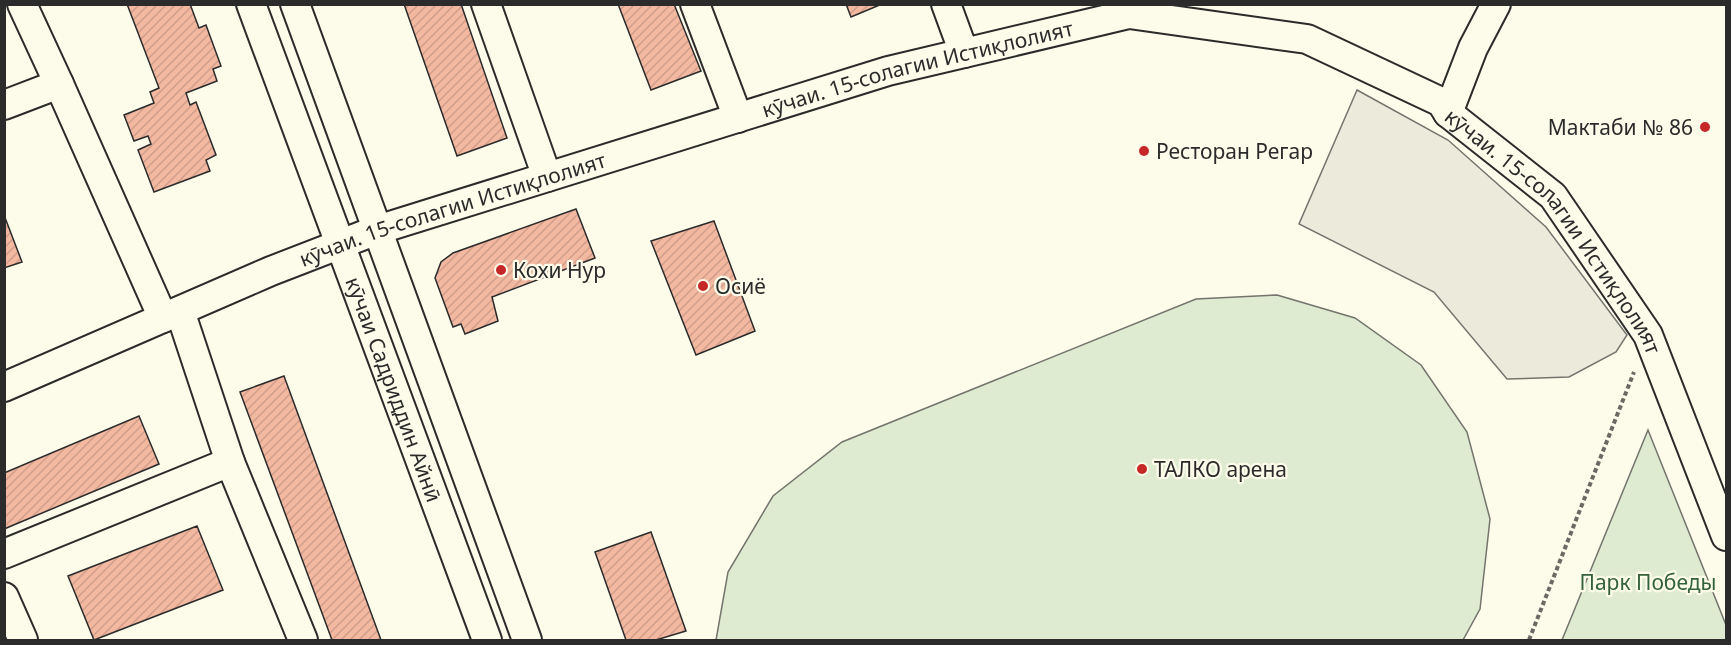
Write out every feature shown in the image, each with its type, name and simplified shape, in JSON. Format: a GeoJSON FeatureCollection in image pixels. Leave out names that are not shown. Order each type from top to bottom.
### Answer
{"type":"FeatureCollection","features":[{"type":"Feature","properties":{"kind":"street"},"geometry":{"type":"LineString","coordinates":[[22,4],[171,314],[303,640]]}},
{"type":"Feature","properties":{"kind":"street","name":"кӯчаи Садриддин Айнӣ"},"geometry":{"type":"LineString","coordinates":[[251,4],[487,640]]}},
{"type":"Feature","properties":{"kind":"street","name":"кӯчаи Садриддин Айнӣ"},"geometry":{"type":"LineString","coordinates":[[294,4],[527,640]]}},
{"type":"Feature","properties":{"kind":"street"},"geometry":{"type":"LineString","coordinates":[[486,4],[547,177]]}},
{"type":"Feature","properties":{"kind":"street"},"geometry":{"type":"LineString","coordinates":[[695,4],[738,118]]}},
{"type":"Feature","properties":{"kind":"street"},"geometry":{"type":"LineString","coordinates":[[946,4],[964,53]]}},
{"type":"Feature","properties":{"kind":"street"},"geometry":{"type":"LineString","coordinates":[[1448,113],[1473,48],[1496,4]]}},
{"type":"Feature","properties":{"kind":"street","name":"кӯчаи. 15-солагии Истиқлолият"},"geometry":{"type":"LineString","coordinates":[[4,387],[271,271],[377,230],[888,71],[1130,14],[1156,11],[1307,39],[1441,102],[1448,113],[1553,196],[1648,335],[1726,536]]}},
{"type":"Feature","properties":{"kind":"street"},"geometry":{"type":"LineString","coordinates":[[4,105],[59,84]]}},
{"type":"Feature","properties":{"kind":"street"},"geometry":{"type":"LineString","coordinates":[[4,554],[231,462]]}},
{"type":"Feature","properties":{"kind":"street"},"geometry":{"type":"LineString","coordinates":[[4,597],[23,640]]}},
{"type":"Feature","properties":{"kind":"path"},"geometry":{"type":"LineString","coordinates":[[1529,640],[1648,335]]}},
{"type":"Feature","properties":{"kind":"green space","name":"ТАЛКО арена"},"geometry":{"type":"Polygon","coordinates":[[[1277,295],[1355,318],[1421,365],[1467,432],[1490,519],[1480,609],[1463,640],[716,640],[728,572],[773,496],[842,442],[1196,299],[1277,295]]]}},
{"type":"Feature","properties":{"kind":"green space","name":"Парк Победы"},"geometry":{"type":"Polygon","coordinates":[[[1648,430],[1726,625],[1726,640],[1562,640],[1648,430]]]}},
{"type":"Feature","properties":{"kind":"shaded area"},"geometry":{"type":"Polygon","coordinates":[[[1357,90],[1448,140],[1546,227],[1627,335],[1616,352],[1569,377],[1507,379],[1434,292],[1299,224],[1357,90]]]}},
{"type":"Feature","properties":{"kind":"building"},"geometry":{"type":"Polygon","coordinates":[[[127,4],[190,4],[199,28],[206,25],[221,66],[213,69],[217,81],[186,93],[190,105],[196,102],[216,155],[206,160],[210,171],[154,192],[138,150],[151,144],[148,136],[134,141],[124,115],[154,103],[150,92],[159,88],[127,4]]]}},
{"type":"Feature","properties":{"kind":"building"},"geometry":{"type":"Polygon","coordinates":[[[404,4],[461,4],[507,138],[457,156],[404,4]]]}},
{"type":"Feature","properties":{"kind":"building"},"geometry":{"type":"Polygon","coordinates":[[[618,4],[674,4],[701,71],[651,90],[618,4]]]}},
{"type":"Feature","properties":{"kind":"building"},"geometry":{"type":"Polygon","coordinates":[[[846,4],[882,4],[851,17],[846,4]]]}},
{"type":"Feature","properties":{"kind":"building","name":"Кохи Нур"},"geometry":{"type":"Polygon","coordinates":[[[576,209],[595,258],[492,297],[498,321],[465,334],[461,324],[453,327],[435,278],[441,262],[453,253],[576,209]]]}},
{"type":"Feature","properties":{"kind":"building"},"geometry":{"type":"Polygon","coordinates":[[[4,215],[22,262],[4,268],[4,215]]]}},
{"type":"Feature","properties":{"kind":"building","name":"Осиё"},"geometry":{"type":"Polygon","coordinates":[[[714,221],[755,331],[696,355],[651,241],[714,221]]]}},
{"type":"Feature","properties":{"kind":"building"},"geometry":{"type":"Polygon","coordinates":[[[284,376],[381,640],[332,640],[240,392],[284,376]]]}},
{"type":"Feature","properties":{"kind":"building"},"geometry":{"type":"Polygon","coordinates":[[[139,416],[159,464],[4,529],[4,473],[139,416]]]}},
{"type":"Feature","properties":{"kind":"building"},"geometry":{"type":"Polygon","coordinates":[[[197,526],[223,590],[94,640],[68,576],[197,526]]]}},
{"type":"Feature","properties":{"kind":"building"},"geometry":{"type":"Polygon","coordinates":[[[651,532],[686,631],[656,640],[626,640],[595,552],[651,532]]]}},
{"type":"Feature","properties":{"kind":"place","name":"Мактаби № 86"},"geometry":{"type":"Point","coordinates":[1705,127]}},
{"type":"Feature","properties":{"kind":"place","name":"Ресторан Регар"},"geometry":{"type":"Point","coordinates":[1144,151]}},
{"type":"Feature","properties":{"kind":"place","name":"Кохи Нур"},"geometry":{"type":"Point","coordinates":[501,270]}},
{"type":"Feature","properties":{"kind":"place","name":"Осиё"},"geometry":{"type":"Point","coordinates":[703,286]}},
{"type":"Feature","properties":{"kind":"place","name":"ТАЛКО арена"},"geometry":{"type":"Point","coordinates":[1142,469]}}]}
